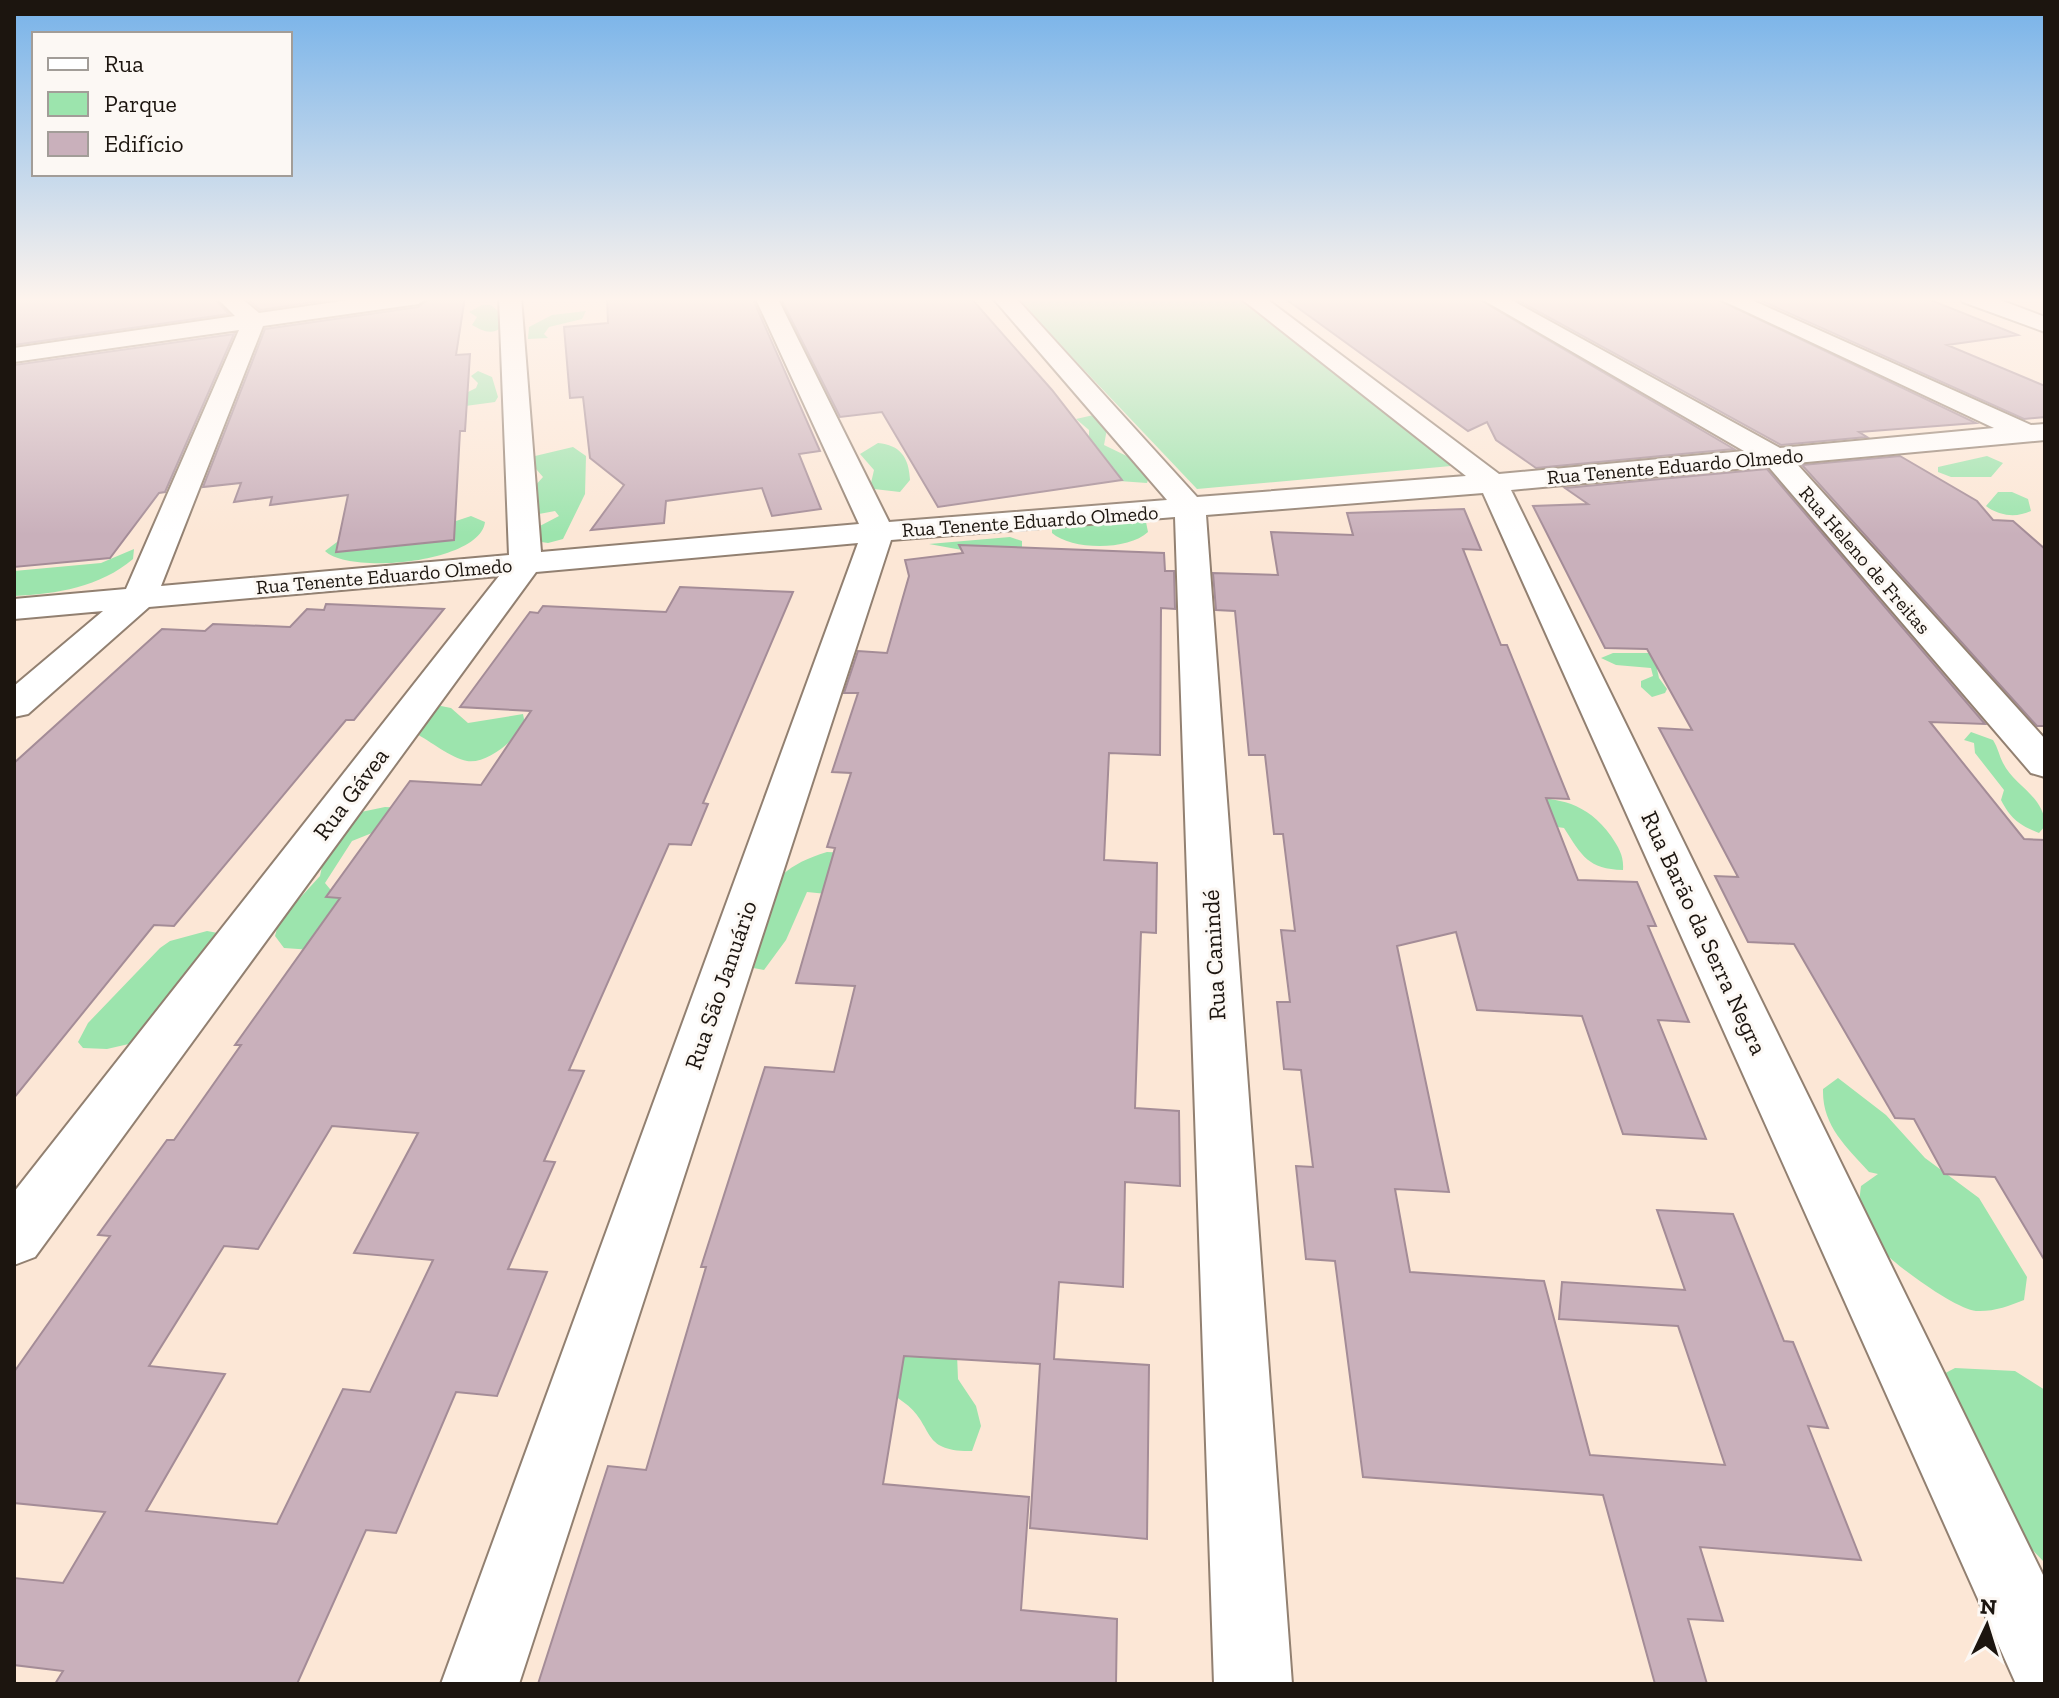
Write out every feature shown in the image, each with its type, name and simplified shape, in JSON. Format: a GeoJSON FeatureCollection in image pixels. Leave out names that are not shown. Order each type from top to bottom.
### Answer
{"type":"FeatureCollection","features":[{"type":"Feature","properties":{"kind":"street"},"geometry":{"type":"LineString","coordinates":[[14,706],[139,598],[231,376]]}},
{"type":"Feature","properties":{"kind":"street"},"geometry":{"type":"LineString","coordinates":[[515,376],[526,563]]}},
{"type":"Feature","properties":{"kind":"street"},"geometry":{"type":"LineString","coordinates":[[804,376],[878,532]]}},
{"type":"Feature","properties":{"kind":"street"},"geometry":{"type":"LineString","coordinates":[[1073,376],[1190,508]]}},
{"type":"Feature","properties":{"kind":"street","name":"Rua Barão da Serra Negra"},"geometry":{"type":"LineString","coordinates":[[1354,376],[1493,483],[2045,1661]]}},
{"type":"Feature","properties":{"kind":"street","name":"Rua Heleno de Freitas"},"geometry":{"type":"LineString","coordinates":[[1631,376],[1775,457],[2045,764]]}},
{"type":"Feature","properties":{"kind":"street"},"geometry":{"type":"LineString","coordinates":[[1902,376],[2039,438]]}},
{"type":"Feature","properties":{"kind":"street","name":"Rua Tenente Eduardo Olmedo"},"geometry":{"type":"LineString","coordinates":[[14,609],[878,532],[2039,438]]}},
{"type":"Feature","properties":{"kind":"street","name":"Rua Canindé"},"geometry":{"type":"LineString","coordinates":[[1190,508],[1253,1684]]}},
{"type":"Feature","properties":{"kind":"street","name":"Rua São Januário"},"geometry":{"type":"LineString","coordinates":[[480,1684],[878,532]]}},
{"type":"Feature","properties":{"kind":"street","name":"Rua Gávea"},"geometry":{"type":"LineString","coordinates":[[14,1238],[526,563]]}},
{"type":"Feature","properties":{"kind":"green space"},"geometry":{"type":"Polygon","coordinates":[[[471,376],[492,377],[498,397],[495,402],[458,407],[458,397],[476,388],[478,383],[471,376]]]}},
{"type":"Feature","properties":{"kind":"green space"},"geometry":{"type":"Polygon","coordinates":[[[1090,376],[1339,376],[1451,466],[1197,489],[1090,376]]]}},
{"type":"Feature","properties":{"kind":"green space"},"geometry":{"type":"Polygon","coordinates":[[[1098,414],[1107,429],[1104,445],[1135,460],[1150,473],[1147,483],[1105,480],[1089,442],[1089,430],[1076,419],[1098,414]]]}},
{"type":"Feature","properties":{"kind":"green space"},"geometry":{"type":"Polygon","coordinates":[[[878,443],[898,450],[908,465],[910,480],[900,492],[874,489],[871,483],[874,470],[860,454],[878,443]]]}},
{"type":"Feature","properties":{"kind":"green space"},"geometry":{"type":"Polygon","coordinates":[[[573,447],[586,456],[585,494],[563,539],[548,543],[535,541],[536,528],[559,516],[555,511],[539,514],[527,511],[525,497],[543,477],[530,462],[535,456],[573,447]]]}},
{"type":"Feature","properties":{"kind":"green space"},"geometry":{"type":"Polygon","coordinates":[[[1987,456],[2003,463],[1991,477],[1951,477],[1938,472],[1938,467],[1987,456]]]}},
{"type":"Feature","properties":{"kind":"green space"},"geometry":{"type":"Polygon","coordinates":[[[1998,492],[2012,492],[2028,499],[2031,511],[2002,514],[1986,506],[1998,492]]]}},
{"type":"Feature","properties":{"kind":"green space"},"geometry":{"type":"Polygon","coordinates":[[[471,516],[485,522],[478,536],[439,556],[412,561],[360,562],[339,558],[325,551],[341,539],[450,523],[471,516]]]}},
{"type":"Feature","properties":{"kind":"green space"},"geometry":{"type":"Polygon","coordinates":[[[1131,519],[1146,522],[1148,532],[1127,543],[1085,545],[1061,539],[1052,533],[1052,529],[1067,524],[1131,519]]]}},
{"type":"Feature","properties":{"kind":"green space"},"geometry":{"type":"Polygon","coordinates":[[[1010,537],[1022,541],[1022,550],[973,552],[929,544],[1010,537]]]}},
{"type":"Feature","properties":{"kind":"green space"},"geometry":{"type":"Polygon","coordinates":[[[134,549],[133,559],[92,582],[62,591],[14,596],[14,571],[101,563],[134,549]]]}},
{"type":"Feature","properties":{"kind":"green space"},"geometry":{"type":"Polygon","coordinates":[[[1613,653],[1657,653],[1663,667],[1657,669],[1667,689],[1665,693],[1652,697],[1641,687],[1641,681],[1653,676],[1651,668],[1616,665],[1601,658],[1613,653]]]}},
{"type":"Feature","properties":{"kind":"green space"},"geometry":{"type":"Polygon","coordinates":[[[436,705],[451,708],[468,723],[523,714],[525,724],[492,755],[467,761],[447,753],[415,733],[436,705]]]}},
{"type":"Feature","properties":{"kind":"green space"},"geometry":{"type":"Polygon","coordinates":[[[1971,732],[1993,740],[2008,771],[2035,799],[2044,816],[2045,826],[2039,833],[2021,824],[2008,812],[2001,800],[2004,790],[1975,753],[1974,743],[1964,740],[1971,732]]]}},
{"type":"Feature","properties":{"kind":"green space"},"geometry":{"type":"Polygon","coordinates":[[[1487,795],[1556,800],[1585,811],[1614,840],[1622,856],[1623,870],[1594,864],[1564,828],[1498,818],[1487,795]]]}},
{"type":"Feature","properties":{"kind":"green space"},"geometry":{"type":"Polygon","coordinates":[[[385,807],[405,808],[372,833],[352,841],[325,883],[335,895],[372,907],[327,951],[284,948],[275,936],[279,921],[320,876],[329,834],[361,812],[385,807]]]}},
{"type":"Feature","properties":{"kind":"green space"},"geometry":{"type":"Polygon","coordinates":[[[827,852],[850,853],[827,894],[807,892],[786,940],[764,970],[743,966],[760,909],[776,881],[805,860],[827,852]]]}},
{"type":"Feature","properties":{"kind":"green space"},"geometry":{"type":"Polygon","coordinates":[[[207,931],[218,933],[222,938],[133,1043],[107,1049],[83,1048],[78,1042],[88,1023],[160,948],[170,941],[207,931]]]}},
{"type":"Feature","properties":{"kind":"green space"},"geometry":{"type":"Polygon","coordinates":[[[1838,1078],[1886,1115],[1925,1158],[1979,1198],[2027,1277],[2024,1300],[1989,1311],[1965,1308],[1914,1277],[1870,1238],[1861,1218],[1860,1192],[1861,1186],[1878,1174],[1869,1172],[1831,1125],[1823,1089],[1838,1078]]]}},
{"type":"Feature","properties":{"kind":"green space"},"geometry":{"type":"Polygon","coordinates":[[[957,1354],[958,1379],[976,1406],[981,1426],[972,1451],[955,1450],[936,1443],[906,1404],[875,1384],[818,1358],[957,1354]]]}},
{"type":"Feature","properties":{"kind":"green space"},"geometry":{"type":"Polygon","coordinates":[[[1955,1368],[2015,1371],[2045,1390],[2045,1563],[1990,1506],[1934,1379],[1955,1368]]]}},
{"type":"Feature","properties":{"kind":"building"},"geometry":{"type":"Polygon","coordinates":[[[14,376],[216,376],[165,492],[159,493],[110,558],[14,567],[14,376]]]}},
{"type":"Feature","properties":{"kind":"building"},"geometry":{"type":"Polygon","coordinates":[[[246,376],[469,376],[465,431],[460,431],[454,540],[336,552],[348,495],[270,505],[272,497],[234,502],[241,483],[203,487],[246,376]]]}},
{"type":"Feature","properties":{"kind":"building"},"geometry":{"type":"Polygon","coordinates":[[[568,376],[787,376],[820,451],[799,454],[821,509],[772,516],[762,488],[666,501],[664,523],[591,530],[624,485],[590,458],[583,397],[570,398],[568,376]]]}},
{"type":"Feature","properties":{"kind":"building"},"geometry":{"type":"Polygon","coordinates":[[[820,376],[1040,376],[1122,480],[938,507],[882,412],[840,417],[820,376]]]}},
{"type":"Feature","properties":{"kind":"building"},"geometry":{"type":"Polygon","coordinates":[[[1392,376],[1610,376],[1734,449],[1536,468],[1496,440],[1487,422],[1468,431],[1392,376]]]}},
{"type":"Feature","properties":{"kind":"building"},"geometry":{"type":"Polygon","coordinates":[[[1656,376],[1878,376],[1976,423],[1859,432],[1867,437],[1781,445],[1656,376]]]}},
{"type":"Feature","properties":{"kind":"building"},"geometry":{"type":"Polygon","coordinates":[[[1929,376],[2022,376],[2045,386],[2045,417],[2024,419],[1929,376]]]}},
{"type":"Feature","properties":{"kind":"building"},"geometry":{"type":"Polygon","coordinates":[[[1900,456],[1977,501],[1993,520],[2013,521],[2045,549],[2045,726],[2037,726],[1802,465],[1900,456]]]}},
{"type":"Feature","properties":{"kind":"building"},"geometry":{"type":"Polygon","coordinates":[[[1767,469],[1985,724],[1930,722],[2024,839],[2045,840],[2045,1261],[1995,1177],[1944,1174],[1914,1119],[1895,1118],[1794,944],[1748,942],[1715,876],[1738,877],[1659,728],[1692,730],[1647,649],[1605,648],[1533,506],[1588,504],[1565,488],[1767,469]]]}},
{"type":"Feature","properties":{"kind":"building"},"geometry":{"type":"Polygon","coordinates":[[[1464,509],[1481,550],[1463,549],[1501,645],[1507,645],[1569,799],[1546,798],[1578,880],[1637,882],[1656,926],[1648,926],[1689,1022],[1658,1020],[1706,1139],[1623,1134],[1582,1016],[1477,1010],[1456,932],[1397,946],[1449,1192],[1395,1189],[1410,1272],[1544,1281],[1590,1455],[1725,1465],[1678,1326],[1559,1319],[1562,1282],[1685,1290],[1657,1210],[1733,1214],[1784,1341],[1793,1342],[1828,1428],[1808,1426],[1861,1560],[1700,1547],[1723,1621],[1688,1619],[1707,1684],[1655,1684],[1603,1495],[1363,1477],[1335,1261],[1306,1259],[1296,1166],[1313,1167],[1301,1070],[1284,1069],[1277,1002],[1290,1002],[1281,930],[1295,931],[1283,834],[1274,834],[1265,755],[1249,755],[1235,611],[1216,610],[1213,573],[1278,575],[1271,532],[1353,535],[1347,513],[1464,509]]]}},
{"type":"Feature","properties":{"kind":"building"},"geometry":{"type":"Polygon","coordinates":[[[959,545],[1164,553],[1165,571],[1174,571],[1175,609],[1161,608],[1160,755],[1109,753],[1104,860],[1157,863],[1156,933],[1141,932],[1135,1108],[1179,1111],[1180,1186],[1125,1182],[1123,1287],[1059,1282],[1054,1359],[1149,1365],[1147,1539],[1030,1528],[1040,1364],[904,1356],[883,1484],[1029,1497],[1021,1610],[1117,1619],[1116,1684],[538,1684],[608,1466],[646,1470],[706,1267],[701,1267],[765,1067],[834,1072],[855,986],[796,983],[835,848],[827,847],[851,773],[832,772],[858,693],[844,693],[858,651],[887,653],[909,576],[905,560],[963,553],[959,545]]]}},
{"type":"Feature","properties":{"kind":"building"},"geometry":{"type":"Polygon","coordinates":[[[680,587],[793,592],[703,803],[708,804],[691,845],[669,844],[569,1070],[584,1071],[544,1161],[555,1162],[508,1269],[547,1272],[497,1396],[456,1392],[396,1533],[366,1530],[297,1684],[55,1684],[63,1671],[14,1665],[14,1578],[63,1583],[105,1512],[14,1503],[14,1372],[110,1236],[98,1235],[167,1140],[174,1140],[241,1045],[235,1045],[340,898],[326,897],[410,781],[481,785],[531,711],[460,707],[530,612],[538,613],[543,606],[666,612],[680,587]],[[332,1126],[258,1249],[224,1246],[149,1366],[225,1374],[146,1511],[277,1524],[343,1389],[370,1392],[433,1260],[354,1253],[418,1133],[332,1126]]]}},
{"type":"Feature","properties":{"kind":"building"},"geometry":{"type":"Polygon","coordinates":[[[326,604],[444,609],[354,720],[346,720],[174,926],[154,925],[14,1098],[14,763],[162,629],[205,631],[213,624],[290,627],[307,609],[324,610],[326,604]]]}}]}
